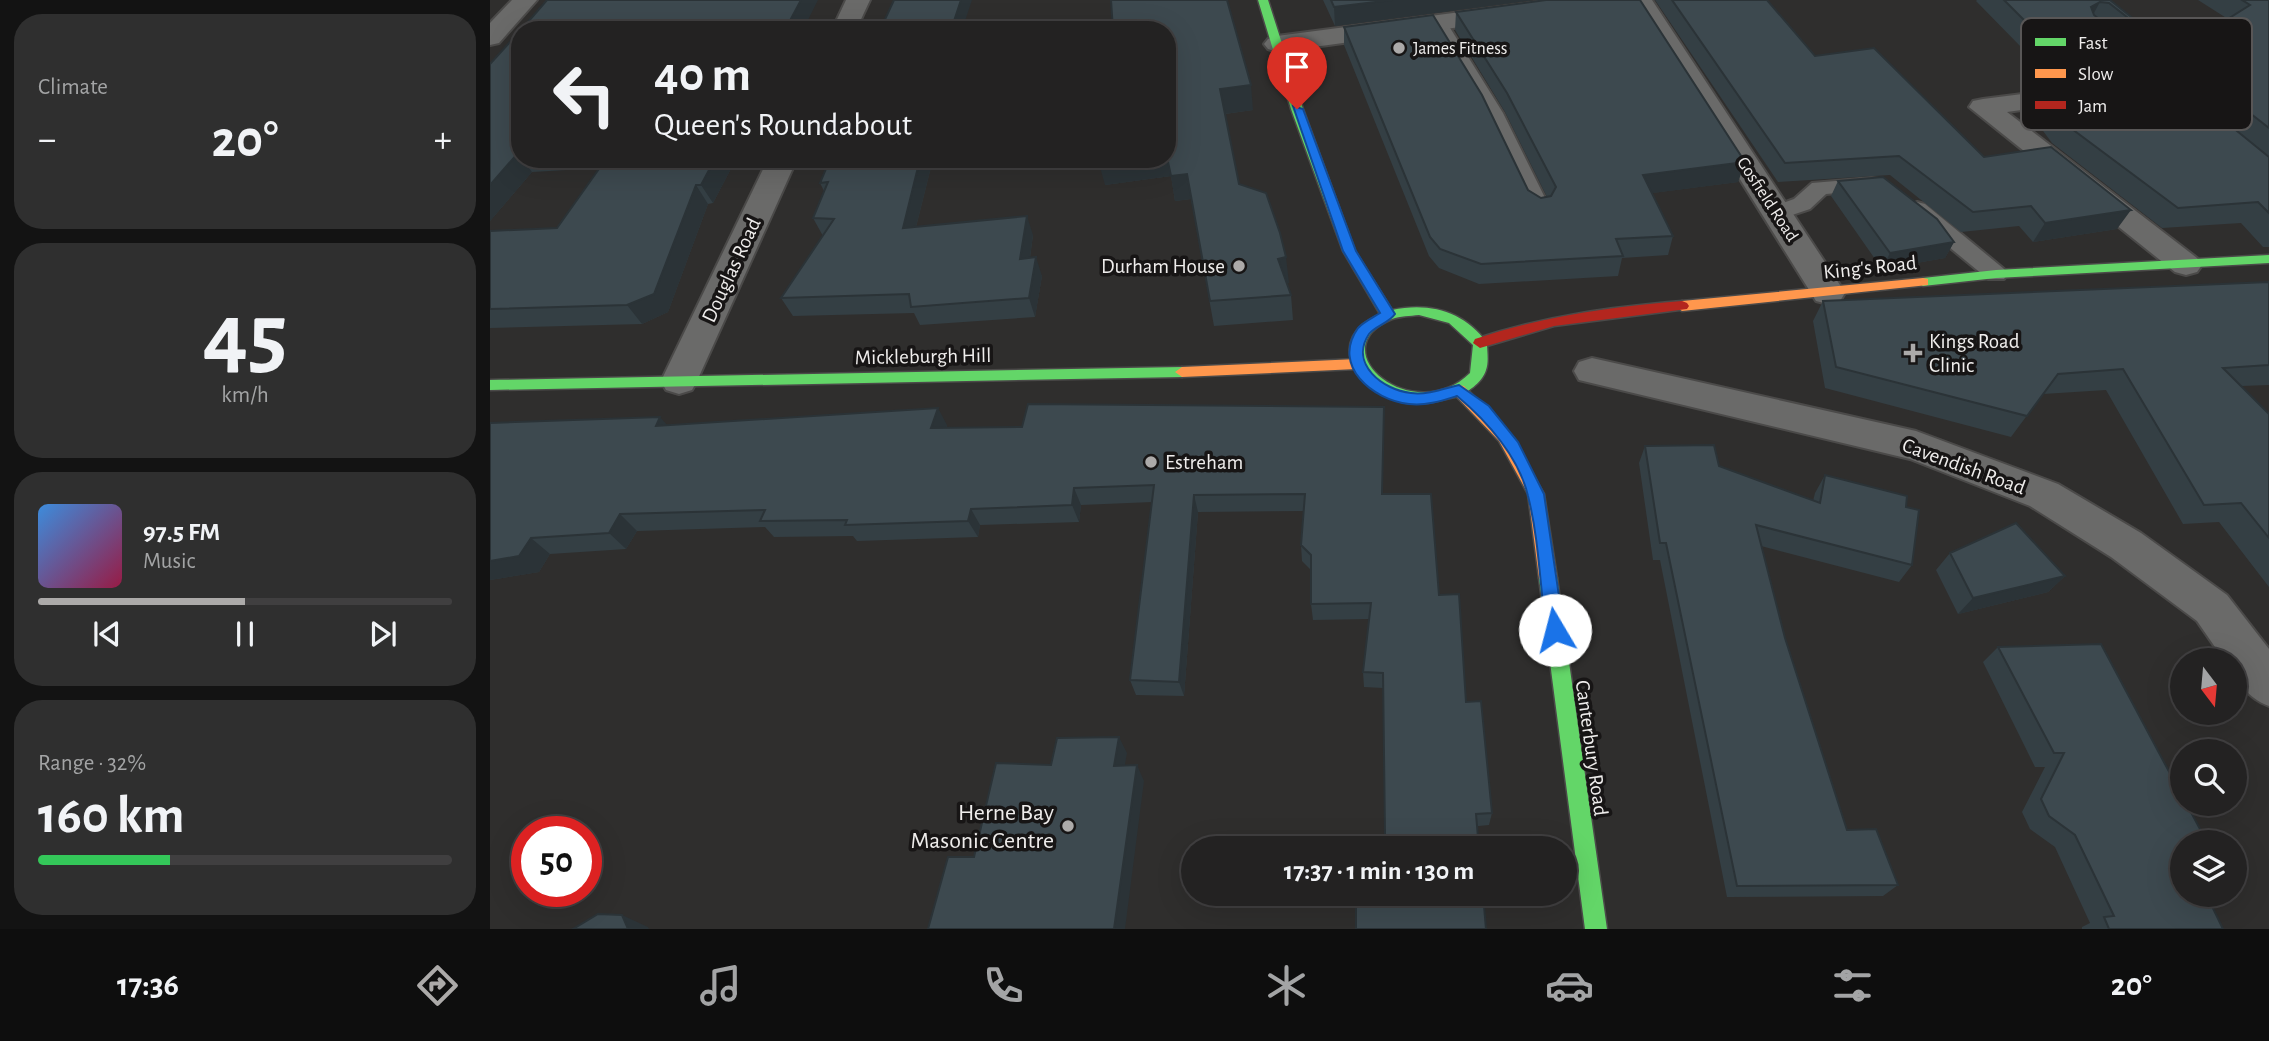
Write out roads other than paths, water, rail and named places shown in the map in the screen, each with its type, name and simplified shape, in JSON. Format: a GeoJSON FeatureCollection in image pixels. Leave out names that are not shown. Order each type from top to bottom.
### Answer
{"type":"FeatureCollection","features":[{"type":"Feature","properties":{"kind":"street"},"geometry":{"type":"LineString","coordinates":[[490,37],[525,0]]}},
{"type":"Feature","properties":{"kind":"street"},"geometry":{"type":"LineString","coordinates":[[848,21],[858,0]]}},
{"type":"Feature","properties":{"kind":"street"},"geometry":{"type":"LineString","coordinates":[[1263,0],[1297,109],[1349,251],[1388,314]]}},
{"type":"Feature","properties":{"kind":"street"},"geometry":{"type":"LineString","coordinates":[[1277,44],[1607,0]]}},
{"type":"Feature","properties":{"kind":"street","name":"Gosfield Road"},"geometry":{"type":"LineString","coordinates":[[1640,0],[1828,293]]}},
{"type":"Feature","properties":{"kind":"street"},"geometry":{"type":"LineString","coordinates":[[2021,102],[1983,107],[2186,265]]}},
{"type":"Feature","properties":{"kind":"street","name":"Douglas Road"},"geometry":{"type":"LineString","coordinates":[[679,381],[779,168]]}},
{"type":"Feature","properties":{"kind":"street","name":"King's Road"},"geometry":{"type":"LineString","coordinates":[[1480,343],[1523,326],[1603,313],[1828,293],[1996,274],[2269,259]]}},
{"type":"Feature","properties":{"kind":"street"},"geometry":{"type":"LineString","coordinates":[[1419,310],[1450,316],[1463,323],[1480,343],[1479,370],[1459,390],[1426,399],[1407,399],[1374,386],[1356,364],[1355,352],[1364,330],[1388,314],[1419,310]]}},
{"type":"Feature","properties":{"kind":"street","name":"Mickleburgh Hill"},"geometry":{"type":"LineString","coordinates":[[490,384],[1152,373],[1356,364]]}},
{"type":"Feature","properties":{"kind":"street","name":"Cavendish Road"},"geometry":{"type":"LineString","coordinates":[[1592,370],[1916,446],[2044,495],[2126,545],[2212,608],[2269,685]]}},
{"type":"Feature","properties":{"kind":"street","name":"Canterbury Road"},"geometry":{"type":"LineString","coordinates":[[1459,390],[1484,410],[1513,446],[1536,494],[1596,929]]}},
{"type":"Feature","properties":{"kind":"lane"},"geometry":{"type":"LineString","coordinates":[[1438,23],[1479,87],[1521,166],[1539,208]]}},
{"type":"Feature","properties":{"kind":"lane"},"geometry":{"type":"LineString","coordinates":[[1777,213],[1802,204],[1820,188],[1882,183],[1996,274]]}},
{"type":"Feature","properties":{"kind":"place","name":"James Fitness"},"geometry":{"type":"Point","coordinates":[1399,48]}},
{"type":"Feature","properties":{"kind":"place","name":"Durham House"},"geometry":{"type":"Point","coordinates":[1239,266]}},
{"type":"Feature","properties":{"kind":"place","name":"Kings Road Clinic"},"geometry":{"type":"Point","coordinates":[1913,353]}},
{"type":"Feature","properties":{"kind":"place","name":"Estreham"},"geometry":{"type":"Point","coordinates":[1151,462]}},
{"type":"Feature","properties":{"kind":"place","name":"Herne Bay Masonic Centre"},"geometry":{"type":"Point","coordinates":[1068,826]}}]}
